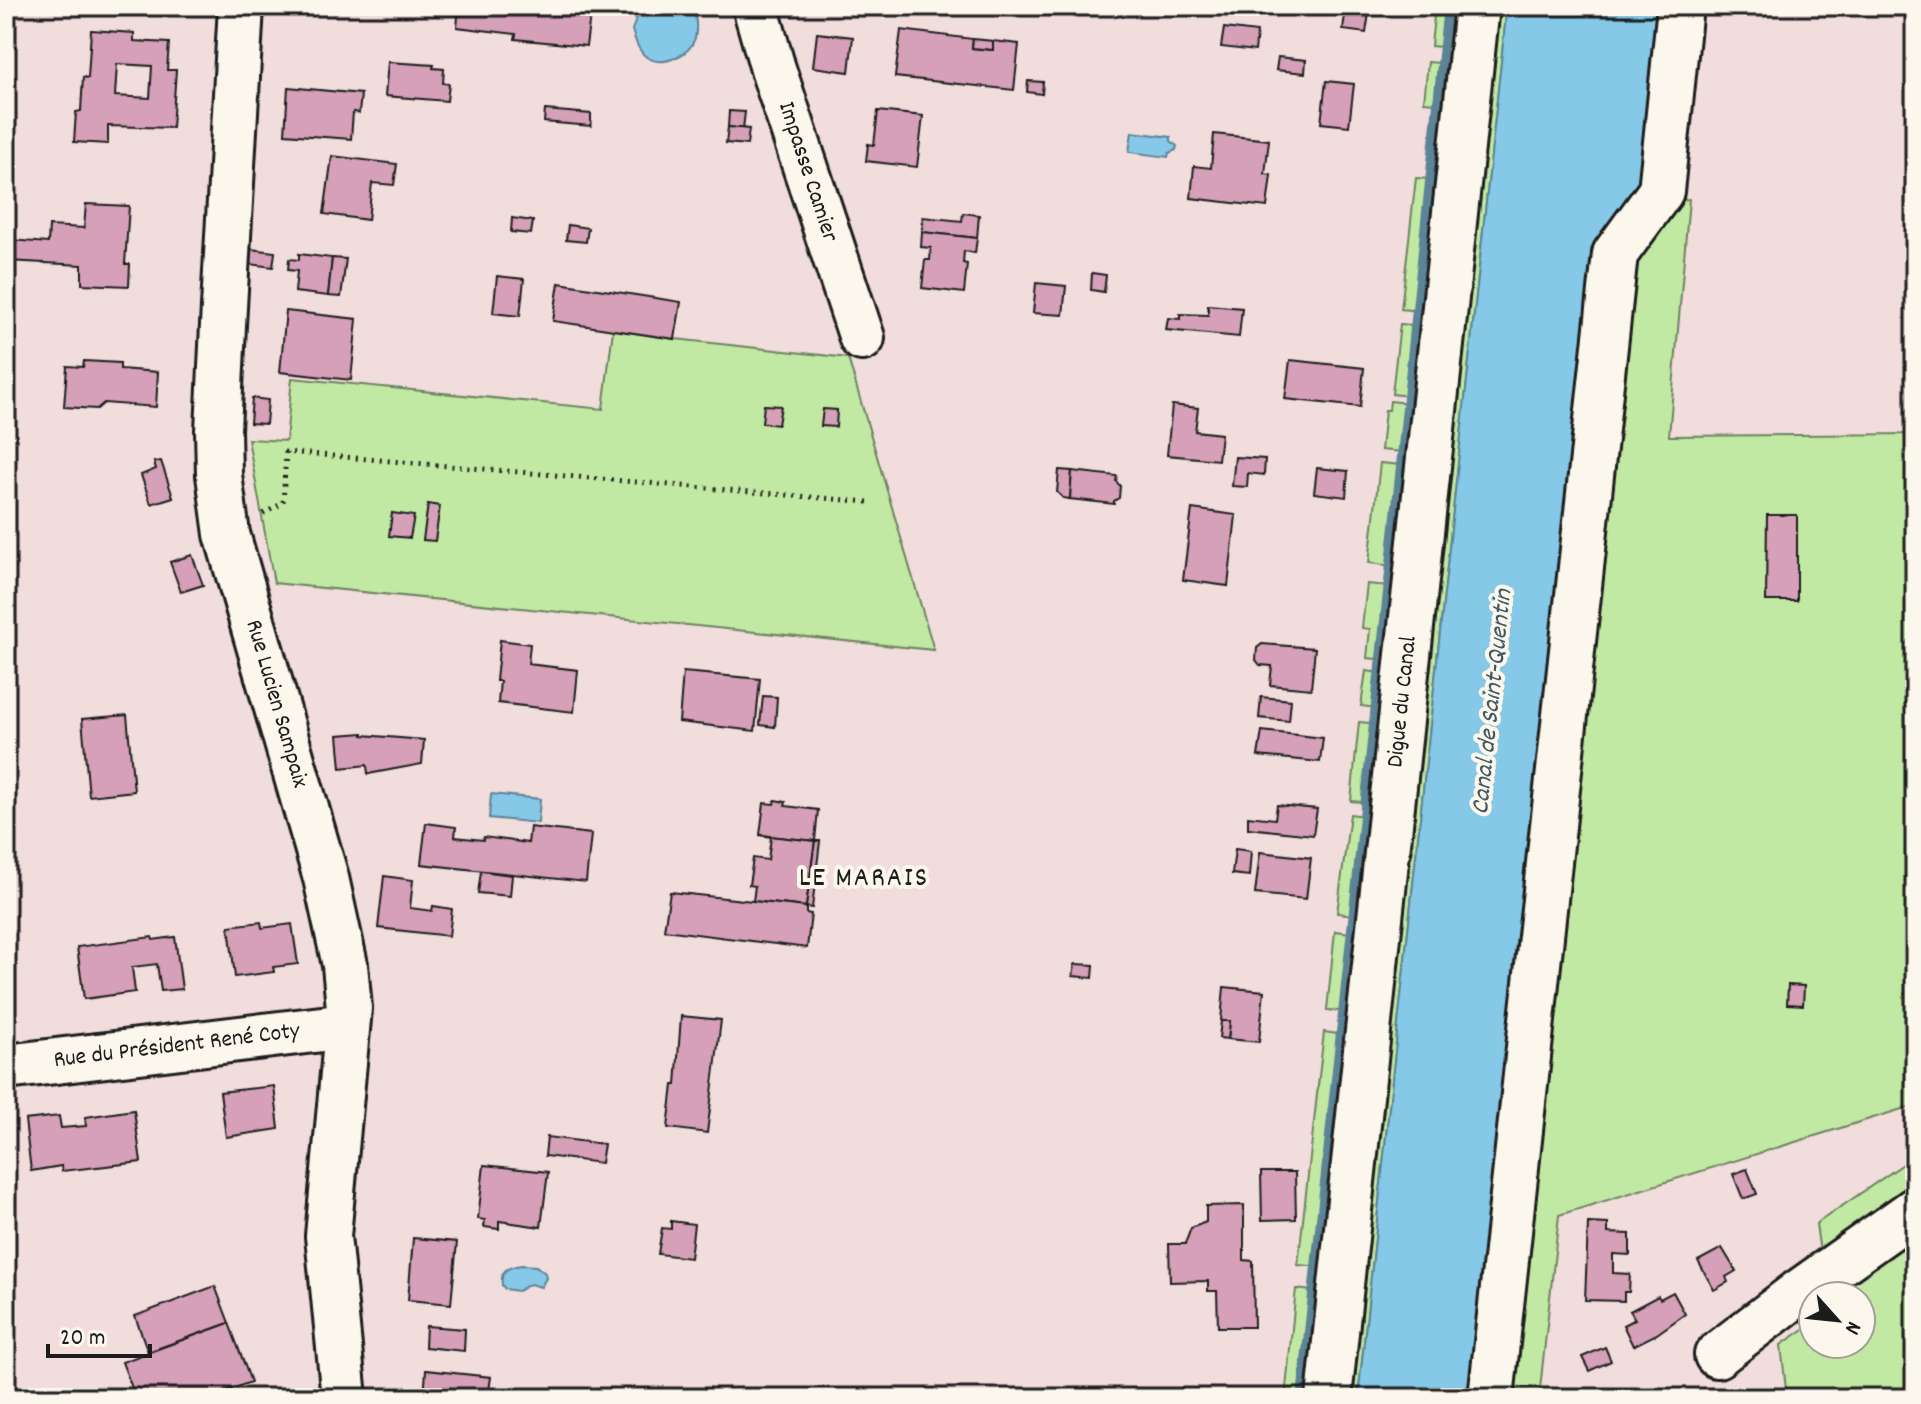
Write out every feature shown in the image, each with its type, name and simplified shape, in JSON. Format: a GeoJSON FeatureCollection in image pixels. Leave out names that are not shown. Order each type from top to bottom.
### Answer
{"type":"FeatureCollection","features":[{"type":"Feature","properties":{"kind":"street","name":"Rue Lucien Sampaix"},"geometry":{"type":"LineString","coordinates":[[241,6],[218,430],[220,494],[227,534],[326,878],[345,965],[347,1026],[328,1236],[344,1398]]}},
{"type":"Feature","properties":{"kind":"street","name":"Impasse Camier"},"geometry":{"type":"LineString","coordinates":[[755,6],[862,338]]}},
{"type":"Feature","properties":{"kind":"street","name":"Digue du Canal"},"geometry":{"type":"LineString","coordinates":[[1329,1398],[1477,6]]}},
{"type":"Feature","properties":{"kind":"street"},"geometry":{"type":"LineString","coordinates":[[1491,1398],[1615,254],[1661,191],[1680,6]]}},
{"type":"Feature","properties":{"kind":"street","name":"Rue du Président René Coty"},"geometry":{"type":"LineString","coordinates":[[6,1067],[347,1026]]}},
{"type":"Feature","properties":{"kind":"street"},"geometry":{"type":"LineString","coordinates":[[1717,1355],[1915,1210]]}},
{"type":"Feature","properties":{"kind":"path"},"geometry":{"type":"LineString","coordinates":[[227,534],[283,503],[286,452],[869,502]]}},
{"type":"Feature","properties":{"kind":"green space"},"geometry":{"type":"Polygon","coordinates":[[[1435,6],[1469,6],[1453,48],[1431,46],[1435,6]]]}},
{"type":"Feature","properties":{"kind":"green space"},"geometry":{"type":"Polygon","coordinates":[[[1491,6],[1507,6],[1358,1398],[1342,1398],[1352,1307],[1362,1298],[1372,1210],[1363,1200],[1491,6]]]}},
{"type":"Feature","properties":{"kind":"green space"},"geometry":{"type":"Polygon","coordinates":[[[1428,62],[1451,64],[1458,105],[1424,102],[1428,62]]]}},
{"type":"Feature","properties":{"kind":"green space"},"geometry":{"type":"Polygon","coordinates":[[[1416,178],[1441,180],[1427,312],[1401,309],[1416,178]]]}},
{"type":"Feature","properties":{"kind":"green space"},"geometry":{"type":"Polygon","coordinates":[[[1689,199],[1669,436],[1915,434],[1915,1105],[1559,1215],[1539,1398],[1482,1398],[1638,204],[1689,199]]]}},
{"type":"Feature","properties":{"kind":"green space"},"geometry":{"type":"Polygon","coordinates":[[[1400,324],[1423,326],[1427,398],[1392,394],[1400,324]]]}},
{"type":"Feature","properties":{"kind":"green space"},"geometry":{"type":"Polygon","coordinates":[[[613,330],[848,358],[934,650],[274,583],[248,439],[286,441],[292,378],[603,409],[613,330]]]}},
{"type":"Feature","properties":{"kind":"green space"},"geometry":{"type":"Polygon","coordinates":[[[1390,401],[1427,405],[1413,453],[1381,450],[1385,410],[1389,410],[1390,401]]]}},
{"type":"Feature","properties":{"kind":"green space"},"geometry":{"type":"Polygon","coordinates":[[[1380,463],[1412,466],[1409,568],[1369,563],[1380,463]]]}},
{"type":"Feature","properties":{"kind":"green space"},"geometry":{"type":"Polygon","coordinates":[[[1367,584],[1406,588],[1388,660],[1367,658],[1370,629],[1362,628],[1367,584]]]}},
{"type":"Feature","properties":{"kind":"green space"},"geometry":{"type":"Polygon","coordinates":[[[1366,671],[1387,674],[1392,710],[1361,706],[1366,671]]]}},
{"type":"Feature","properties":{"kind":"green space"},"geometry":{"type":"Polygon","coordinates":[[[1359,722],[1391,725],[1382,804],[1351,801],[1359,722]]]}},
{"type":"Feature","properties":{"kind":"green space"},"geometry":{"type":"Polygon","coordinates":[[[1350,814],[1380,818],[1361,916],[1337,913],[1350,814]]]}},
{"type":"Feature","properties":{"kind":"green space"},"geometry":{"type":"Polygon","coordinates":[[[1335,931],[1359,934],[1352,1012],[1327,1010],[1335,931]]]}},
{"type":"Feature","properties":{"kind":"green space"},"geometry":{"type":"Polygon","coordinates":[[[1324,1032],[1350,1038],[1323,1267],[1298,1265],[1324,1032]]]}},
{"type":"Feature","properties":{"kind":"green space"},"geometry":{"type":"Polygon","coordinates":[[[1915,1156],[1915,1398],[1787,1398],[1781,1345],[1797,1334],[1797,1360],[1877,1360],[1877,1280],[1824,1280],[1816,1224],[1915,1156]]]}},
{"type":"Feature","properties":{"kind":"green space"},"geometry":{"type":"Polygon","coordinates":[[[1296,1289],[1319,1292],[1318,1398],[1285,1398],[1296,1289]]]}},
{"type":"Feature","properties":{"kind":"water"},"geometry":{"type":"Polygon","coordinates":[[[641,6],[693,6],[696,34],[688,50],[669,60],[654,60],[645,56],[632,30],[641,6]]]}},
{"type":"Feature","properties":{"kind":"water","name":"Canal de Saint-Quentin"},"geometry":{"type":"Polygon","coordinates":[[[1507,6],[1659,6],[1638,204],[1482,1398],[1358,1398],[1507,6]]]}},
{"type":"Feature","properties":{"kind":"water"},"geometry":{"type":"Polygon","coordinates":[[[1132,132],[1171,137],[1176,150],[1168,157],[1129,152],[1132,132]]]}},
{"type":"Feature","properties":{"kind":"water"},"geometry":{"type":"Polygon","coordinates":[[[491,794],[540,799],[538,823],[489,818],[491,794]]]}},
{"type":"Feature","properties":{"kind":"water"},"geometry":{"type":"Polygon","coordinates":[[[521,1265],[536,1266],[545,1273],[541,1287],[530,1284],[518,1291],[505,1289],[502,1285],[504,1273],[521,1265]]]}},
{"type":"Feature","properties":{"kind":"building"},"geometry":{"type":"Polygon","coordinates":[[[459,6],[521,6],[521,9],[590,16],[586,46],[515,39],[516,34],[457,27],[459,6]]]}},
{"type":"Feature","properties":{"kind":"building"},"geometry":{"type":"Polygon","coordinates":[[[1346,6],[1370,6],[1366,33],[1343,30],[1346,6]]]}},
{"type":"Feature","properties":{"kind":"building"},"geometry":{"type":"Polygon","coordinates":[[[1224,28],[1257,32],[1255,51],[1221,47],[1224,28]]]}},
{"type":"Feature","properties":{"kind":"building"},"geometry":{"type":"Polygon","coordinates":[[[91,30],[134,33],[134,41],[169,43],[167,70],[176,70],[172,128],[108,126],[108,144],[74,142],[76,112],[81,111],[83,77],[88,78],[91,30]],[[117,64],[115,96],[150,98],[152,66],[117,64]]]}},
{"type":"Feature","properties":{"kind":"building"},"geometry":{"type":"Polygon","coordinates":[[[901,30],[973,39],[972,48],[993,50],[993,41],[1019,44],[1014,90],[895,77],[901,30]]]}},
{"type":"Feature","properties":{"kind":"building"},"geometry":{"type":"Polygon","coordinates":[[[817,33],[853,37],[849,72],[813,67],[817,33]]]}},
{"type":"Feature","properties":{"kind":"building"},"geometry":{"type":"Polygon","coordinates":[[[973,39],[993,41],[993,50],[972,48],[973,39]]]}},
{"type":"Feature","properties":{"kind":"building"},"geometry":{"type":"Polygon","coordinates":[[[1278,57],[1306,60],[1305,73],[1276,70],[1278,57]]]}},
{"type":"Feature","properties":{"kind":"building"},"geometry":{"type":"Polygon","coordinates":[[[388,62],[434,65],[433,68],[444,69],[443,83],[449,84],[447,101],[385,96],[388,62]]]}},
{"type":"Feature","properties":{"kind":"building"},"geometry":{"type":"Polygon","coordinates":[[[1028,81],[1043,82],[1042,94],[1027,92],[1028,81]]]}},
{"type":"Feature","properties":{"kind":"building"},"geometry":{"type":"Polygon","coordinates":[[[1326,81],[1354,84],[1349,126],[1321,123],[1326,81]]]}},
{"type":"Feature","properties":{"kind":"building"},"geometry":{"type":"Polygon","coordinates":[[[288,87],[361,94],[359,113],[353,112],[351,139],[285,134],[288,87]]]}},
{"type":"Feature","properties":{"kind":"building"},"geometry":{"type":"Polygon","coordinates":[[[545,110],[591,114],[591,126],[544,122],[545,110]]]}},
{"type":"Feature","properties":{"kind":"building"},"geometry":{"type":"Polygon","coordinates":[[[729,111],[745,112],[743,129],[728,127],[729,111]]]}},
{"type":"Feature","properties":{"kind":"building"},"geometry":{"type":"Polygon","coordinates":[[[878,111],[923,116],[917,167],[866,161],[868,144],[874,145],[878,111]]]}},
{"type":"Feature","properties":{"kind":"building"},"geometry":{"type":"Polygon","coordinates":[[[728,127],[749,129],[747,145],[726,143],[728,127]]]}},
{"type":"Feature","properties":{"kind":"building"},"geometry":{"type":"Polygon","coordinates":[[[1214,134],[1269,140],[1265,174],[1271,175],[1267,207],[1191,198],[1194,166],[1211,168],[1214,134]]]}},
{"type":"Feature","properties":{"kind":"building"},"geometry":{"type":"Polygon","coordinates":[[[332,156],[397,164],[394,185],[372,183],[368,220],[324,214],[332,156]]]}},
{"type":"Feature","properties":{"kind":"building"},"geometry":{"type":"Polygon","coordinates":[[[86,204],[129,206],[125,264],[130,264],[129,286],[82,284],[82,265],[8,261],[10,240],[48,243],[49,226],[84,228],[86,204]]]}},
{"type":"Feature","properties":{"kind":"building"},"geometry":{"type":"Polygon","coordinates":[[[963,213],[979,215],[977,238],[922,232],[923,217],[962,221],[963,213]]]}},
{"type":"Feature","properties":{"kind":"building"},"geometry":{"type":"Polygon","coordinates":[[[512,218],[533,221],[531,234],[511,232],[512,218]]]}},
{"type":"Feature","properties":{"kind":"building"},"geometry":{"type":"Polygon","coordinates":[[[568,225],[588,228],[586,242],[566,240],[568,225]]]}},
{"type":"Feature","properties":{"kind":"building"},"geometry":{"type":"Polygon","coordinates":[[[922,232],[977,238],[975,253],[964,251],[963,263],[967,264],[964,293],[922,288],[925,260],[930,260],[931,248],[921,247],[922,232]]]}},
{"type":"Feature","properties":{"kind":"building"},"geometry":{"type":"Polygon","coordinates":[[[250,249],[275,252],[273,267],[248,264],[250,249]]]}},
{"type":"Feature","properties":{"kind":"building"},"geometry":{"type":"Polygon","coordinates":[[[299,254],[332,258],[328,296],[295,292],[297,271],[288,270],[289,259],[299,260],[299,254]]]}},
{"type":"Feature","properties":{"kind":"building"},"geometry":{"type":"Polygon","coordinates":[[[332,258],[346,259],[341,297],[328,296],[332,258]]]}},
{"type":"Feature","properties":{"kind":"building"},"geometry":{"type":"Polygon","coordinates":[[[1092,273],[1106,275],[1104,292],[1091,290],[1092,273]]]}},
{"type":"Feature","properties":{"kind":"building"},"geometry":{"type":"Polygon","coordinates":[[[497,276],[524,279],[520,316],[493,313],[497,276]]]}},
{"type":"Feature","properties":{"kind":"building"},"geometry":{"type":"Polygon","coordinates":[[[559,283],[681,302],[675,339],[553,321],[559,283]]]}},
{"type":"Feature","properties":{"kind":"building"},"geometry":{"type":"Polygon","coordinates":[[[1036,283],[1066,286],[1063,315],[1033,313],[1036,283]]]}},
{"type":"Feature","properties":{"kind":"building"},"geometry":{"type":"Polygon","coordinates":[[[1208,305],[1242,308],[1239,337],[1166,330],[1168,318],[1180,319],[1180,314],[1208,315],[1208,305]]]}},
{"type":"Feature","properties":{"kind":"building"},"geometry":{"type":"Polygon","coordinates":[[[286,311],[357,319],[351,380],[280,372],[286,311]]]}},
{"type":"Feature","properties":{"kind":"building"},"geometry":{"type":"Polygon","coordinates":[[[1290,360],[1364,368],[1360,407],[1285,399],[1290,360]]]}},
{"type":"Feature","properties":{"kind":"building"},"geometry":{"type":"Polygon","coordinates":[[[84,361],[120,363],[120,369],[158,372],[156,407],[104,403],[97,409],[64,407],[67,366],[83,367],[84,361]]]}},
{"type":"Feature","properties":{"kind":"building"},"geometry":{"type":"Polygon","coordinates":[[[252,398],[268,400],[266,424],[250,423],[252,398]]]}},
{"type":"Feature","properties":{"kind":"building"},"geometry":{"type":"Polygon","coordinates":[[[764,405],[781,406],[778,425],[762,423],[764,405]]]}},
{"type":"Feature","properties":{"kind":"building"},"geometry":{"type":"Polygon","coordinates":[[[1172,405],[1198,408],[1195,431],[1221,434],[1218,460],[1167,455],[1172,405]]]}},
{"type":"Feature","properties":{"kind":"building"},"geometry":{"type":"Polygon","coordinates":[[[823,409],[837,410],[836,427],[821,426],[823,409]]]}},
{"type":"Feature","properties":{"kind":"building"},"geometry":{"type":"Polygon","coordinates":[[[1235,457],[1265,459],[1264,475],[1248,473],[1247,487],[1232,486],[1235,457]]]}},
{"type":"Feature","properties":{"kind":"building"},"geometry":{"type":"Polygon","coordinates":[[[161,461],[173,497],[151,504],[141,475],[156,469],[154,462],[161,461]]]}},
{"type":"Feature","properties":{"kind":"building"},"geometry":{"type":"Polygon","coordinates":[[[1317,468],[1348,471],[1346,497],[1314,493],[1317,468]]]}},
{"type":"Feature","properties":{"kind":"building"},"geometry":{"type":"Polygon","coordinates":[[[1059,470],[1072,471],[1070,499],[1063,498],[1057,492],[1059,470]]]}},
{"type":"Feature","properties":{"kind":"building"},"geometry":{"type":"Polygon","coordinates":[[[1072,471],[1117,476],[1119,498],[1114,504],[1070,499],[1072,471]]]}},
{"type":"Feature","properties":{"kind":"building"},"geometry":{"type":"Polygon","coordinates":[[[428,504],[440,506],[435,541],[423,540],[428,504]]]}},
{"type":"Feature","properties":{"kind":"building"},"geometry":{"type":"Polygon","coordinates":[[[1192,509],[1236,515],[1228,586],[1183,580],[1192,509]]]}},
{"type":"Feature","properties":{"kind":"building"},"geometry":{"type":"Polygon","coordinates":[[[392,513],[414,516],[410,538],[389,536],[392,513]]]}},
{"type":"Feature","properties":{"kind":"building"},"geometry":{"type":"Polygon","coordinates":[[[1767,515],[1797,515],[1797,601],[1766,601],[1767,515]]]}},
{"type":"Feature","properties":{"kind":"building"},"geometry":{"type":"Polygon","coordinates":[[[192,555],[203,585],[181,592],[170,562],[192,555]]]}},
{"type":"Feature","properties":{"kind":"building"},"geometry":{"type":"Polygon","coordinates":[[[500,640],[530,644],[528,664],[578,670],[574,712],[498,703],[500,681],[496,681],[500,640]]]}},
{"type":"Feature","properties":{"kind":"building"},"geometry":{"type":"Polygon","coordinates":[[[1262,644],[1315,648],[1311,689],[1270,685],[1272,666],[1260,665],[1256,660],[1257,648],[1262,644]]]}},
{"type":"Feature","properties":{"kind":"building"},"geometry":{"type":"Polygon","coordinates":[[[683,672],[760,679],[755,731],[679,722],[683,672]]]}},
{"type":"Feature","properties":{"kind":"building"},"geometry":{"type":"Polygon","coordinates":[[[763,696],[777,697],[775,727],[760,725],[763,696]]]}},
{"type":"Feature","properties":{"kind":"building"},"geometry":{"type":"Polygon","coordinates":[[[1261,697],[1291,700],[1289,721],[1259,718],[1261,697]]]}},
{"type":"Feature","properties":{"kind":"building"},"geometry":{"type":"Polygon","coordinates":[[[127,715],[134,791],[89,796],[82,719],[127,715]]]}},
{"type":"Feature","properties":{"kind":"building"},"geometry":{"type":"Polygon","coordinates":[[[1262,731],[1323,738],[1320,762],[1258,756],[1262,731]]]}},
{"type":"Feature","properties":{"kind":"building"},"geometry":{"type":"Polygon","coordinates":[[[363,733],[424,740],[422,764],[368,774],[367,765],[341,768],[338,735],[363,733]]]}},
{"type":"Feature","properties":{"kind":"building"},"geometry":{"type":"Polygon","coordinates":[[[775,800],[786,802],[785,806],[818,810],[815,841],[760,835],[764,803],[774,804],[775,800]]]}},
{"type":"Feature","properties":{"kind":"building"},"geometry":{"type":"Polygon","coordinates":[[[1277,805],[1317,809],[1313,835],[1248,828],[1248,816],[1275,819],[1277,805]]]}},
{"type":"Feature","properties":{"kind":"building"},"geometry":{"type":"Polygon","coordinates":[[[426,823],[456,827],[455,837],[528,843],[530,827],[591,834],[586,882],[421,864],[426,823]]]}},
{"type":"Feature","properties":{"kind":"building"},"geometry":{"type":"Polygon","coordinates":[[[760,835],[815,841],[806,907],[753,901],[755,886],[749,885],[753,858],[768,860],[771,837],[760,835]]]}},
{"type":"Feature","properties":{"kind":"building"},"geometry":{"type":"Polygon","coordinates":[[[815,841],[820,841],[812,908],[806,907],[815,841]]]}},
{"type":"Feature","properties":{"kind":"building"},"geometry":{"type":"Polygon","coordinates":[[[1235,849],[1251,851],[1249,876],[1232,874],[1235,849]]]}},
{"type":"Feature","properties":{"kind":"building"},"geometry":{"type":"Polygon","coordinates":[[[1260,852],[1311,858],[1306,899],[1255,894],[1260,852]]]}},
{"type":"Feature","properties":{"kind":"building"},"geometry":{"type":"Polygon","coordinates":[[[481,871],[512,875],[510,896],[478,893],[481,871]]]}},
{"type":"Feature","properties":{"kind":"building"},"geometry":{"type":"Polygon","coordinates":[[[384,876],[413,880],[410,908],[432,911],[433,906],[452,909],[449,936],[378,928],[384,876]]]}},
{"type":"Feature","properties":{"kind":"building"},"geometry":{"type":"Polygon","coordinates":[[[670,892],[806,907],[806,913],[811,914],[807,948],[664,930],[670,892]]]}},
{"type":"Feature","properties":{"kind":"building"},"geometry":{"type":"Polygon","coordinates":[[[261,922],[262,928],[292,924],[298,964],[273,967],[274,972],[235,977],[229,926],[261,922]]]}},
{"type":"Feature","properties":{"kind":"building"},"geometry":{"type":"Polygon","coordinates":[[[152,937],[153,940],[175,937],[182,989],[161,991],[157,964],[132,967],[135,992],[84,999],[77,947],[152,937]]]}},
{"type":"Feature","properties":{"kind":"building"},"geometry":{"type":"Polygon","coordinates":[[[1075,964],[1094,965],[1093,978],[1073,976],[1075,964]]]}},
{"type":"Feature","properties":{"kind":"building"},"geometry":{"type":"Polygon","coordinates":[[[1788,985],[1804,986],[1803,1005],[1787,1004],[1788,985]]]}},
{"type":"Feature","properties":{"kind":"building"},"geometry":{"type":"Polygon","coordinates":[[[1224,987],[1264,991],[1259,1042],[1228,1039],[1230,1021],[1221,1021],[1224,987]]]}},
{"type":"Feature","properties":{"kind":"building"},"geometry":{"type":"Polygon","coordinates":[[[681,1016],[721,1020],[707,1133],[668,1128],[673,1085],[676,1085],[681,1016]]]}},
{"type":"Feature","properties":{"kind":"building"},"geometry":{"type":"Polygon","coordinates":[[[1221,1021],[1230,1021],[1228,1039],[1219,1038],[1221,1021]]]}},
{"type":"Feature","properties":{"kind":"building"},"geometry":{"type":"Polygon","coordinates":[[[274,1086],[279,1129],[226,1137],[220,1092],[274,1086]]]}},
{"type":"Feature","properties":{"kind":"building"},"geometry":{"type":"Polygon","coordinates":[[[134,1110],[141,1162],[62,1171],[61,1166],[31,1171],[25,1120],[59,1116],[61,1128],[86,1126],[85,1117],[134,1110]]]}},
{"type":"Feature","properties":{"kind":"building"},"geometry":{"type":"Polygon","coordinates":[[[547,1137],[604,1144],[601,1163],[545,1156],[547,1137]]]}},
{"type":"Feature","properties":{"kind":"building"},"geometry":{"type":"Polygon","coordinates":[[[484,1165],[548,1172],[541,1227],[499,1221],[499,1229],[484,1227],[485,1220],[478,1219],[484,1165]]]}},
{"type":"Feature","properties":{"kind":"building"},"geometry":{"type":"Polygon","coordinates":[[[1747,1169],[1757,1194],[1743,1199],[1733,1174],[1747,1169]]]}},
{"type":"Feature","properties":{"kind":"building"},"geometry":{"type":"Polygon","coordinates":[[[1261,1172],[1295,1172],[1296,1219],[1262,1220],[1261,1172]]]}},
{"type":"Feature","properties":{"kind":"building"},"geometry":{"type":"Polygon","coordinates":[[[1244,1205],[1244,1260],[1253,1261],[1254,1327],[1218,1327],[1217,1291],[1208,1291],[1208,1281],[1170,1282],[1169,1244],[1185,1244],[1191,1228],[1206,1222],[1206,1206],[1244,1205]]]}},
{"type":"Feature","properties":{"kind":"building"},"geometry":{"type":"Polygon","coordinates":[[[671,1221],[694,1224],[690,1258],[658,1254],[662,1228],[671,1229],[671,1221]]]}},
{"type":"Feature","properties":{"kind":"building"},"geometry":{"type":"Polygon","coordinates":[[[1588,1223],[1608,1224],[1608,1233],[1630,1234],[1630,1255],[1613,1254],[1613,1273],[1630,1274],[1629,1292],[1624,1292],[1624,1301],[1585,1300],[1588,1223]]]}},
{"type":"Feature","properties":{"kind":"building"},"geometry":{"type":"Polygon","coordinates":[[[413,1238],[457,1242],[451,1304],[408,1300],[413,1238]]]}},
{"type":"Feature","properties":{"kind":"building"},"geometry":{"type":"Polygon","coordinates":[[[1722,1248],[1736,1271],[1726,1277],[1728,1282],[1714,1290],[1698,1261],[1722,1248]]]}},
{"type":"Feature","properties":{"kind":"building"},"geometry":{"type":"Polygon","coordinates":[[[215,1286],[229,1323],[148,1352],[135,1316],[215,1286]]]}},
{"type":"Feature","properties":{"kind":"building"},"geometry":{"type":"Polygon","coordinates":[[[1673,1292],[1685,1314],[1633,1346],[1623,1325],[1635,1319],[1630,1311],[1658,1296],[1660,1299],[1673,1292]]]}},
{"type":"Feature","properties":{"kind":"building"},"geometry":{"type":"Polygon","coordinates":[[[229,1323],[251,1382],[207,1398],[136,1398],[122,1362],[229,1323]]]}},
{"type":"Feature","properties":{"kind":"building"},"geometry":{"type":"Polygon","coordinates":[[[426,1326],[465,1329],[464,1351],[425,1347],[426,1326]]]}},
{"type":"Feature","properties":{"kind":"building"},"geometry":{"type":"Polygon","coordinates":[[[1605,1347],[1611,1361],[1589,1371],[1582,1357],[1605,1347]]]}},
{"type":"Feature","properties":{"kind":"building"},"geometry":{"type":"Polygon","coordinates":[[[426,1370],[491,1377],[488,1398],[424,1398],[426,1370]]]}},
{"type":"Feature","properties":{"kind":"waterway"},"geometry":{"type":"LineString","coordinates":[[1302,1398],[1448,6]]}},
{"type":"Feature","properties":{"kind":"district","name":"LE MARAIS"},"geometry":{"type":"Point","coordinates":[864,880]}}]}
